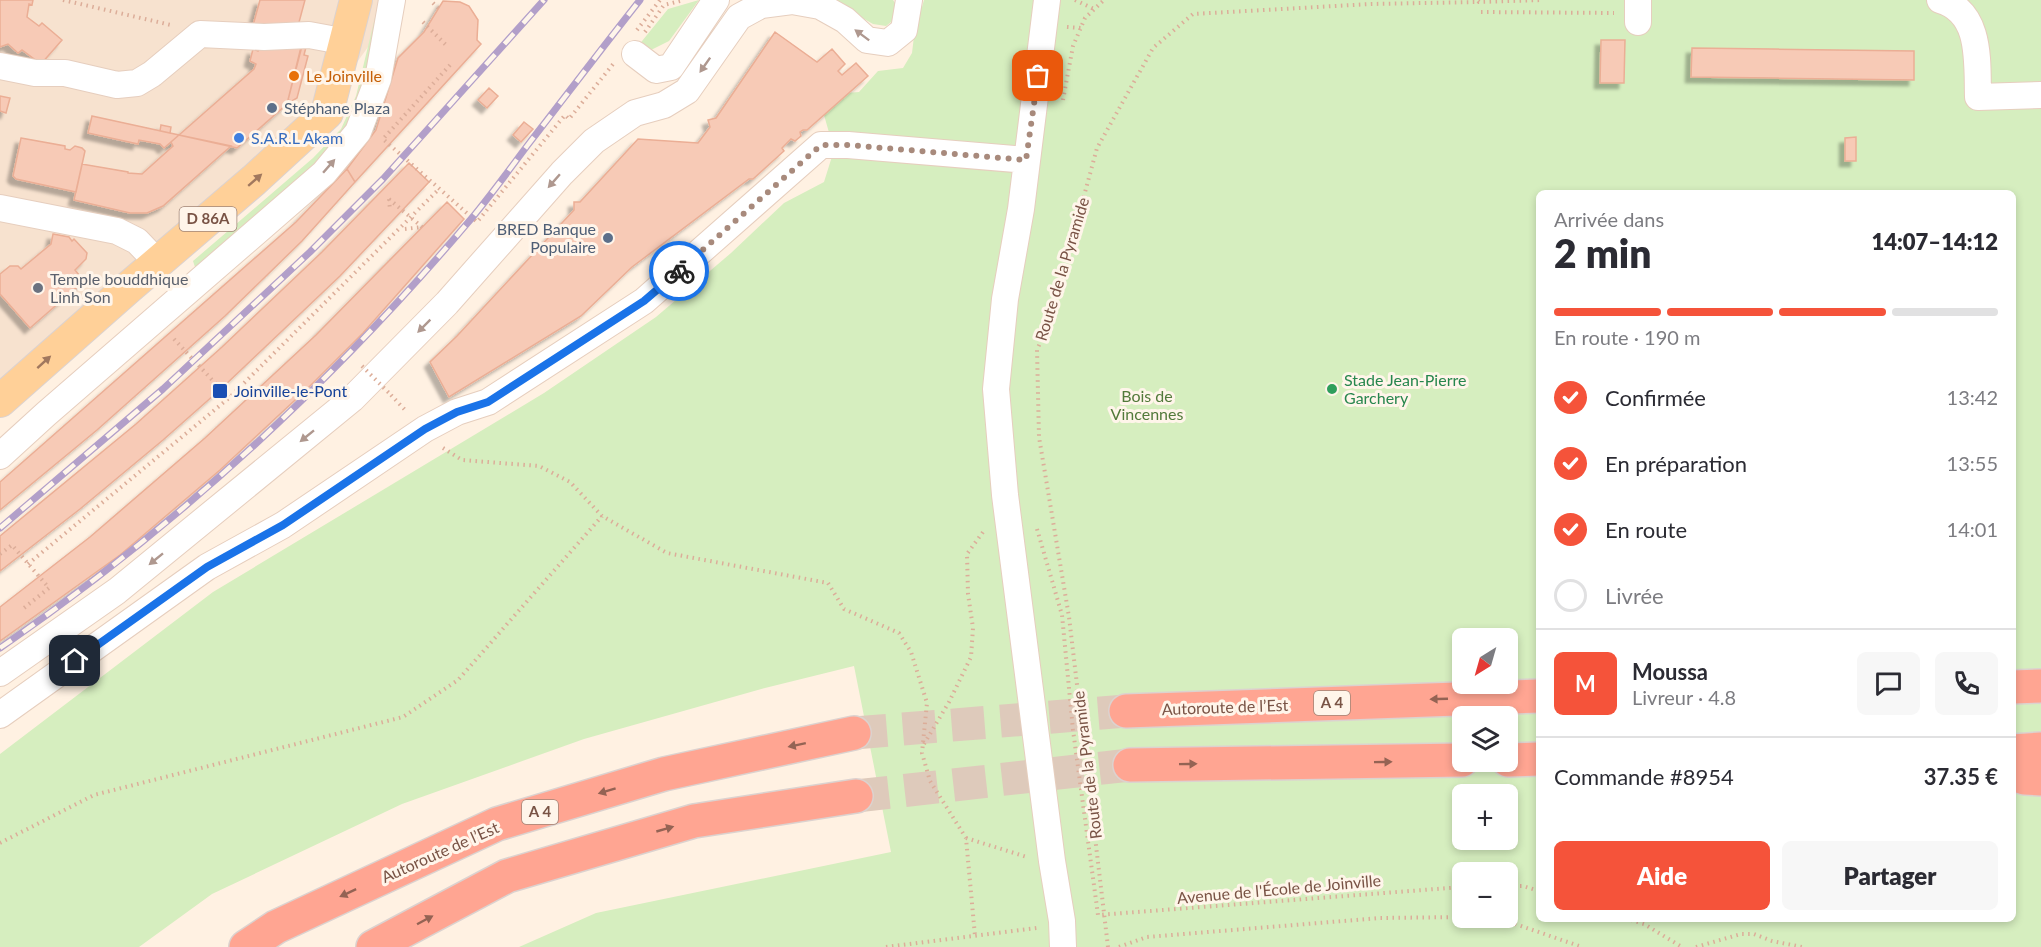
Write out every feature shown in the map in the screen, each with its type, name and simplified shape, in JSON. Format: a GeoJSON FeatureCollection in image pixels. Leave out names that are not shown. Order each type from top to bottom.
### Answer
{"type":"FeatureCollection","features":[{"type":"Feature","properties":{"kind":"highway"},"geometry":{"type":"LineString","coordinates":[[2016,687],[2041,686]]}},
{"type":"Feature","properties":{"kind":"highway","name":"Autoroute de l’Est"},"geometry":{"type":"LineString","coordinates":[[1126,711],[1536,696]]}},
{"type":"Feature","properties":{"kind":"highway","name":"Autoroute de l’Est"},"geometry":{"type":"LineString","coordinates":[[246,947],[276,927],[497,824],[664,774],[854,733]]}},
{"type":"Feature","properties":{"kind":"highway"},"geometry":{"type":"LineString","coordinates":[[2016,752],[2041,750]]}},
{"type":"Feature","properties":{"kind":"highway"},"geometry":{"type":"LineString","coordinates":[[1518,760],[1536,759]]}},
{"type":"Feature","properties":{"kind":"highway"},"geometry":{"type":"LineString","coordinates":[[1130,765],[1452,760]]}},
{"type":"Feature","properties":{"kind":"highway"},"geometry":{"type":"LineString","coordinates":[[2016,775],[2041,779]]}},
{"type":"Feature","properties":{"kind":"highway"},"geometry":{"type":"LineString","coordinates":[[373,947],[507,876],[694,821],[856,796]]}},
{"type":"Feature","properties":{"kind":"main road","name":"D 86A"},"geometry":{"type":"LineString","coordinates":[[0,401],[157,262],[254,180],[327,113],[357,0]]}},
{"type":"Feature","properties":{"kind":"street"},"geometry":{"type":"LineString","coordinates":[[0,456],[324,173],[358,132],[378,79],[392,0]]}},
{"type":"Feature","properties":{"kind":"street"},"geometry":{"type":"LineString","coordinates":[[637,47],[656,70],[671,67],[716,0]]}},
{"type":"Feature","properties":{"kind":"street"},"geometry":{"type":"LineString","coordinates":[[0,673],[117,591],[352,399],[447,303],[562,173],[594,141],[635,113],[664,105],[687,92],[739,17],[761,5],[792,1],[820,6],[845,20],[867,40],[888,43],[904,30],[909,0]]}},
{"type":"Feature","properties":{"kind":"street"},"geometry":{"type":"LineString","coordinates":[[1047,0],[1021,209],[1005,299],[996,389],[1005,495],[1053,870],[1062,921],[1063,947]]}},
{"type":"Feature","properties":{"kind":"street"},"geometry":{"type":"LineString","coordinates":[[1940,0],[1963,13],[1973,29],[1978,97],[2041,95]]}},
{"type":"Feature","properties":{"kind":"street"},"geometry":{"type":"LineString","coordinates":[[0,66],[35,73],[65,73],[117,86],[137,83],[152,74],[200,34],[264,37],[309,35],[346,42]]}},
{"type":"Feature","properties":{"kind":"street"},"geometry":{"type":"LineString","coordinates":[[0,715],[207,567],[283,525],[425,429],[457,412],[488,402],[644,301],[821,145],[848,145],[1026,160]]}},
{"type":"Feature","properties":{"kind":"street"},"geometry":{"type":"LineString","coordinates":[[0,208],[117,231],[137,241],[157,262]]}},
{"type":"Feature","properties":{"kind":"path"},"geometry":{"type":"LineString","coordinates":[[63,0],[160,22],[200,34]]}},
{"type":"Feature","properties":{"kind":"path"},"geometry":{"type":"LineString","coordinates":[[653,9],[660,0]]}},
{"type":"Feature","properties":{"kind":"path"},"geometry":{"type":"LineString","coordinates":[[637,47],[664,5],[684,0]]}},
{"type":"Feature","properties":{"kind":"path"},"geometry":{"type":"LineString","coordinates":[[1075,0],[1094,9]]}},
{"type":"Feature","properties":{"kind":"path"},"geometry":{"type":"LineString","coordinates":[[1061,108],[1073,46],[1085,18],[1104,0]]}},
{"type":"Feature","properties":{"kind":"path","name":"Route de la Pyramide"},"geometry":{"type":"LineString","coordinates":[[1108,946],[1069,617],[1040,437],[1037,350],[1055,303],[1097,148],[1154,48],[1193,14],[1371,4],[1543,0]]}},
{"type":"Feature","properties":{"kind":"path"},"geometry":{"type":"LineString","coordinates":[[433,3],[439,9]]}},
{"type":"Feature","properties":{"kind":"path"},"geometry":{"type":"LineString","coordinates":[[1481,12],[1633,12]]}},
{"type":"Feature","properties":{"kind":"path"},"geometry":{"type":"LineString","coordinates":[[646,18],[652,22]]}},
{"type":"Feature","properties":{"kind":"path"},"geometry":{"type":"LineString","coordinates":[[423,22],[446,45]]}},
{"type":"Feature","properties":{"kind":"path"},"geometry":{"type":"LineString","coordinates":[[450,64],[383,139],[477,222],[566,115],[569,119],[612,66]]}},
{"type":"Feature","properties":{"kind":"path"},"geometry":{"type":"LineString","coordinates":[[28,564],[229,398],[439,189]]}},
{"type":"Feature","properties":{"kind":"path"},"geometry":{"type":"LineString","coordinates":[[390,210],[389,199],[422,227],[405,228]]}},
{"type":"Feature","properties":{"kind":"path"},"geometry":{"type":"LineString","coordinates":[[174,339],[229,398]]}},
{"type":"Feature","properties":{"kind":"path"},"geometry":{"type":"LineString","coordinates":[[362,366],[425,429],[437,445],[462,460],[539,466],[570,482],[602,516],[667,553],[828,583],[844,609],[899,633],[912,652],[927,703],[922,753],[930,781],[966,838],[975,936]]}},
{"type":"Feature","properties":{"kind":"path"},"geometry":{"type":"LineString","coordinates":[[0,843],[94,795],[403,717],[458,680],[602,516]]}},
{"type":"Feature","properties":{"kind":"path","name":"Route de la Pyramide"},"geometry":{"type":"LineString","coordinates":[[1036,526],[1062,615],[1073,730],[1098,915]]}},
{"type":"Feature","properties":{"kind":"path"},"geometry":{"type":"LineString","coordinates":[[923,744],[949,702],[971,657],[973,628],[968,554],[985,530]]}},
{"type":"Feature","properties":{"kind":"path"},"geometry":{"type":"LineString","coordinates":[[0,554],[12,545],[49,588],[24,608]]}},
{"type":"Feature","properties":{"kind":"path"},"geometry":{"type":"LineString","coordinates":[[966,838],[1035,858]]}},
{"type":"Feature","properties":{"kind":"path"},"geometry":{"type":"LineString","coordinates":[[1518,886],[1536,890]]}},
{"type":"Feature","properties":{"kind":"path","name":"Avenue de l'École de Joinville"},"geometry":{"type":"LineString","coordinates":[[1098,915],[1452,888]]}},
{"type":"Feature","properties":{"kind":"path"},"geometry":{"type":"LineString","coordinates":[[1108,946],[1120,947],[1147,937],[1380,918],[1452,917]]}},
{"type":"Feature","properties":{"kind":"path"},"geometry":{"type":"LineString","coordinates":[[1638,922],[1682,947]]}},
{"type":"Feature","properties":{"kind":"path"},"geometry":{"type":"LineString","coordinates":[[1518,925],[1582,947]]}},
{"type":"Feature","properties":{"kind":"path"},"geometry":{"type":"LineString","coordinates":[[886,947],[1038,928]]}},
{"type":"Feature","properties":{"kind":"path"},"geometry":{"type":"LineString","coordinates":[[1696,947],[1741,934],[1754,934],[1772,941],[1802,947]]}},
{"type":"Feature","properties":{"kind":"shaded area"},"geometry":{"type":"Polygon","coordinates":[[[0,0],[402,0],[308,130],[0,385],[0,0]]]}},
{"type":"Feature","properties":{"kind":"green space"},"geometry":{"type":"Polygon","coordinates":[[[699,0],[669,41],[649,51],[638,46],[668,9],[699,0]]]}},
{"type":"Feature","properties":{"kind":"green space"},"geometry":{"type":"Polygon","coordinates":[[[831,0],[893,0],[899,9],[895,19],[886,26],[873,24],[831,0]]]}},
{"type":"Feature","properties":{"kind":"green space","name":"Bois de Vincennes"},"geometry":{"type":"Polygon","coordinates":[[[924,0],[2041,0],[2041,947],[519,947],[596,913],[891,852],[854,666],[765,688],[584,739],[402,804],[212,894],[139,947],[0,947],[0,754],[213,592],[544,393],[656,317],[731,253],[784,203],[824,182],[834,150],[821,95],[859,92],[878,71],[903,68],[912,53],[917,11],[922,7],[924,0]]]}},
{"type":"Feature","properties":{"kind":"green space"},"geometry":{"type":"Polygon","coordinates":[[[379,1],[370,68],[351,121],[318,162],[197,268],[195,267],[193,261],[313,158],[341,129],[356,96],[379,1]]]}},
{"type":"Feature","properties":{"kind":"building"},"geometry":{"type":"Polygon","coordinates":[[[0,0],[33,0],[32,5],[29,4],[27,17],[39,26],[42,23],[62,40],[41,64],[22,50],[18,53],[8,44],[0,47],[0,0]]]}},
{"type":"Feature","properties":{"kind":"building"},"geometry":{"type":"Polygon","coordinates":[[[260,0],[305,0],[298,26],[252,29],[260,0]]]}},
{"type":"Feature","properties":{"kind":"building"},"geometry":{"type":"Polygon","coordinates":[[[443,1],[460,2],[469,6],[478,20],[477,40],[481,44],[355,182],[347,169],[376,130],[398,58],[424,32],[443,1]]]}},
{"type":"Feature","properties":{"kind":"building","name":"BRED Banque Populaire"},"geometry":{"type":"Polygon","coordinates":[[[775,32],[817,62],[832,49],[845,64],[838,71],[842,75],[856,63],[868,76],[807,130],[800,132],[801,136],[795,141],[791,139],[782,148],[784,151],[753,179],[749,179],[632,267],[581,316],[449,397],[430,362],[574,210],[574,202],[580,202],[638,139],[698,143],[710,127],[708,120],[716,118],[775,32]]]}},
{"type":"Feature","properties":{"kind":"building"},"geometry":{"type":"Polygon","coordinates":[[[1601,40],[1625,40],[1624,83],[1600,83],[1601,40]]]}},
{"type":"Feature","properties":{"kind":"building"},"geometry":{"type":"Polygon","coordinates":[[[302,43],[287,104],[237,148],[179,135],[254,69],[256,64],[250,61],[253,49],[258,51],[260,46],[302,43]]]}},
{"type":"Feature","properties":{"kind":"building"},"geometry":{"type":"Polygon","coordinates":[[[302,46],[306,47],[304,55],[308,56],[297,98],[292,101],[288,100],[302,46]]]}},
{"type":"Feature","properties":{"kind":"building"},"geometry":{"type":"Polygon","coordinates":[[[1692,48],[1914,51],[1914,80],[1691,77],[1692,48]]]}},
{"type":"Feature","properties":{"kind":"building"},"geometry":{"type":"Polygon","coordinates":[[[489,88],[498,96],[487,108],[478,100],[489,88]]]}},
{"type":"Feature","properties":{"kind":"building"},"geometry":{"type":"Polygon","coordinates":[[[0,96],[10,98],[6,113],[0,111],[0,96]]]}},
{"type":"Feature","properties":{"kind":"building"},"geometry":{"type":"Polygon","coordinates":[[[92,116],[179,135],[164,148],[160,144],[139,140],[138,144],[88,133],[92,116]]]}},
{"type":"Feature","properties":{"kind":"building"},"geometry":{"type":"Polygon","coordinates":[[[524,122],[533,129],[521,142],[513,135],[524,122]]]}},
{"type":"Feature","properties":{"kind":"building"},"geometry":{"type":"Polygon","coordinates":[[[161,125],[171,127],[170,133],[160,131],[161,125]]]}},
{"type":"Feature","properties":{"kind":"building"},"geometry":{"type":"Polygon","coordinates":[[[179,135],[231,146],[163,206],[147,213],[130,213],[74,200],[82,164],[142,174],[173,146],[171,142],[179,135]]]}},
{"type":"Feature","properties":{"kind":"building"},"geometry":{"type":"Polygon","coordinates":[[[1856,137],[1856,161],[1845,161],[1845,138],[1856,137]]]}},
{"type":"Feature","properties":{"kind":"building"},"geometry":{"type":"Polygon","coordinates":[[[21,138],[65,146],[65,149],[70,150],[75,146],[82,148],[85,151],[76,192],[16,179],[13,176],[21,138]]]}},
{"type":"Feature","properties":{"kind":"building"},"geometry":{"type":"Polygon","coordinates":[[[409,163],[429,182],[340,276],[223,387],[163,440],[0,571],[0,536],[136,424],[222,347],[322,252],[409,163]]]}},
{"type":"Feature","properties":{"kind":"building"},"geometry":{"type":"Polygon","coordinates":[[[347,169],[355,182],[302,241],[225,316],[97,430],[0,510],[0,482],[296,222],[347,169]]]}},
{"type":"Feature","properties":{"kind":"building"},"geometry":{"type":"Polygon","coordinates":[[[447,202],[464,219],[363,333],[308,388],[220,470],[120,555],[0,641],[0,607],[90,537],[205,438],[316,335],[447,202]]]}},
{"type":"Feature","properties":{"kind":"building","name":"Temple bouddhique Linh Son"},"geometry":{"type":"Polygon","coordinates":[[[53,234],[69,237],[72,241],[74,239],[87,253],[86,259],[75,270],[84,281],[30,328],[0,294],[0,274],[10,266],[18,266],[21,269],[51,244],[53,234]]]}},
{"type":"Feature","properties":{"kind":"tunnel"},"geometry":{"type":"LineString","coordinates":[[854,733],[1126,711]]}},
{"type":"Feature","properties":{"kind":"tunnel"},"geometry":{"type":"LineString","coordinates":[[856,796],[1130,765]]}},
{"type":"Feature","properties":{"kind":"railway"},"geometry":{"type":"LineString","coordinates":[[0,528],[163,389],[310,252],[383,179],[544,0]]}},
{"type":"Feature","properties":{"kind":"railway"},"geometry":{"type":"LineString","coordinates":[[0,648],[65,602],[190,502],[250,449],[364,338],[478,210],[640,0]]}},
{"type":"Feature","properties":{"kind":"way so far"},"geometry":{"type":"LineString","coordinates":[[679,271],[821,145],[848,145],[1026,160],[1038,76]]}},
{"type":"Feature","properties":{"kind":"place","name":"Le Joinville"},"geometry":{"type":"Point","coordinates":[294,76]}},
{"type":"Feature","properties":{"kind":"place","name":"Stéphane Plaza"},"geometry":{"type":"Point","coordinates":[272,108]}},
{"type":"Feature","properties":{"kind":"place","name":"S.A.R.L Akam"},"geometry":{"type":"Point","coordinates":[239,138]}},
{"type":"Feature","properties":{"kind":"place","name":"BRED Banque Populaire"},"geometry":{"type":"Point","coordinates":[608,238]}},
{"type":"Feature","properties":{"kind":"place","name":"Temple bouddhique Linh Son"},"geometry":{"type":"Point","coordinates":[38,288]}},
{"type":"Feature","properties":{"kind":"place","name":"Stade Jean-Pierre Garchery"},"geometry":{"type":"Point","coordinates":[1332,389]}},
{"type":"Feature","properties":{"kind":"place","name":"Joinville-le-Pont"},"geometry":{"type":"Point","coordinates":[220,391]}},
{"type":"Feature","properties":{"kind":"route"},"geometry":{"type":"LineString","coordinates":[[75,661],[207,567],[283,525],[425,429],[457,412],[488,402],[644,301],[679,271]]}}]}
